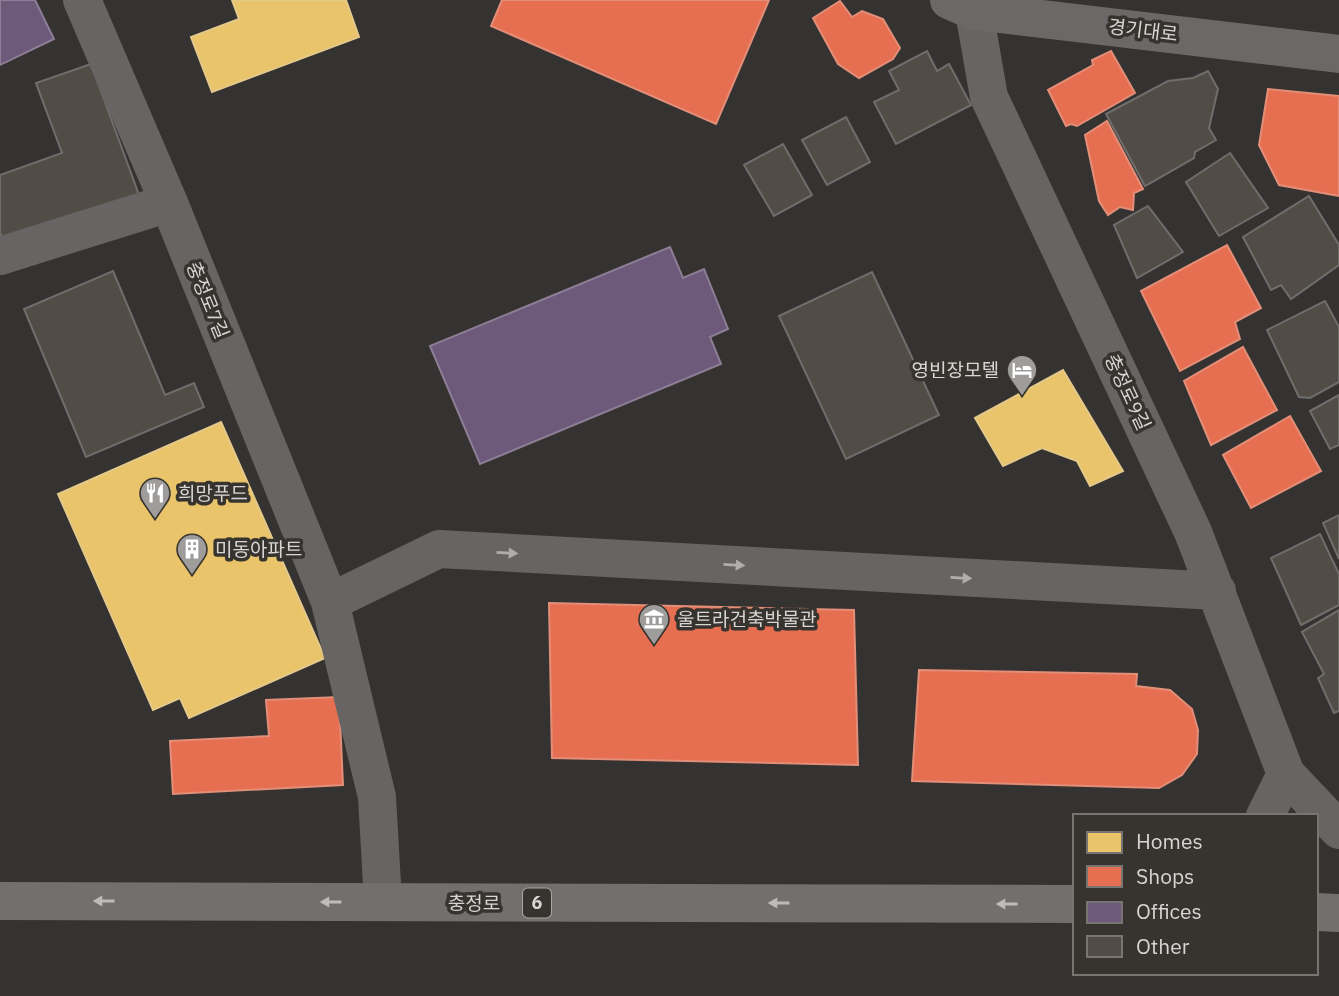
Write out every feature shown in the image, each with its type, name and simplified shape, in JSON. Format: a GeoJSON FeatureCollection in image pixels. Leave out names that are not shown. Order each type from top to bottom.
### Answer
{"type":"FeatureCollection","features":[{"type":"Feature","properties":{"kind":"main road","name":"경기대로"},"geometry":{"type":"LineString","coordinates":[[965,4],[1339,54]]}},
{"type":"Feature","properties":{"kind":"main road","name":"충정로"},"geometry":{"type":"LineString","coordinates":[[0,901],[1073,904]]}},
{"type":"Feature","properties":{"kind":"main road"},"geometry":{"type":"LineString","coordinates":[[1318,912],[1339,913]]}},
{"type":"Feature","properties":{"kind":"street","name":"충정로7길"},"geometry":{"type":"LineString","coordinates":[[82,0],[169,203],[330,602],[377,797],[383,902]]}},
{"type":"Feature","properties":{"kind":"street","name":"충정로9길"},"geometry":{"type":"LineString","coordinates":[[965,4],[989,97],[1193,532],[1286,774],[1339,830]]}},
{"type":"Feature","properties":{"kind":"street"},"geometry":{"type":"LineString","coordinates":[[0,256],[169,203]]}},
{"type":"Feature","properties":{"kind":"street"},"geometry":{"type":"LineString","coordinates":[[330,602],[439,549],[1217,591]]}},
{"type":"Feature","properties":{"kind":"street"},"geometry":{"type":"LineString","coordinates":[[1266,814],[1286,774]]}},
{"type":"Feature","properties":{"kind":"building: Homes"},"geometry":{"type":"Polygon","coordinates":[[[232,0],[346,0],[359,37],[212,92],[191,37],[239,19],[232,0]]]}},
{"type":"Feature","properties":{"kind":"building: Homes"},"geometry":{"type":"Polygon","coordinates":[[[1063,370],[1123,471],[1090,486],[1077,461],[1042,448],[1003,466],[975,418],[1063,370]]]}},
{"type":"Feature","properties":{"kind":"building: Homes","name":"미동아파트"},"geometry":{"type":"Polygon","coordinates":[[[221,422],[325,658],[189,718],[180,698],[153,710],[58,494],[221,422]]]}},
{"type":"Feature","properties":{"kind":"building: Shops"},"geometry":{"type":"Polygon","coordinates":[[[502,0],[769,0],[716,124],[491,26],[502,0]]]}},
{"type":"Feature","properties":{"kind":"building: Shops"},"geometry":{"type":"Polygon","coordinates":[[[840,1],[852,17],[862,11],[883,19],[900,48],[893,59],[859,78],[838,64],[813,18],[840,1]]]}},
{"type":"Feature","properties":{"kind":"building: Shops"},"geometry":{"type":"Polygon","coordinates":[[[1111,51],[1135,93],[1077,126],[1066,126],[1048,90],[1093,65],[1092,60],[1111,51]]]}},
{"type":"Feature","properties":{"kind":"building: Shops"},"geometry":{"type":"Polygon","coordinates":[[[1268,89],[1339,96],[1339,196],[1279,185],[1259,145],[1268,89]]]}},
{"type":"Feature","properties":{"kind":"building: Shops"},"geometry":{"type":"Polygon","coordinates":[[[1107,121],[1143,189],[1134,193],[1133,210],[1120,207],[1108,215],[1099,201],[1085,135],[1107,121]]]}},
{"type":"Feature","properties":{"kind":"building: Shops"},"geometry":{"type":"Polygon","coordinates":[[[1227,245],[1261,308],[1235,322],[1240,339],[1180,371],[1141,291],[1227,245]]]}},
{"type":"Feature","properties":{"kind":"building: Shops"},"geometry":{"type":"Polygon","coordinates":[[[1243,347],[1277,410],[1211,445],[1184,381],[1243,347]]]}},
{"type":"Feature","properties":{"kind":"building: Shops"},"geometry":{"type":"Polygon","coordinates":[[[1290,416],[1321,471],[1251,508],[1223,455],[1290,416]]]}},
{"type":"Feature","properties":{"kind":"building: Shops"},"geometry":{"type":"Polygon","coordinates":[[[549,603],[854,610],[858,765],[552,758],[549,603]]]}},
{"type":"Feature","properties":{"kind":"building: Shops"},"geometry":{"type":"Polygon","coordinates":[[[919,670],[1137,674],[1136,686],[1170,690],[1192,709],[1198,730],[1197,754],[1182,775],[1159,788],[912,781],[919,670]]]}},
{"type":"Feature","properties":{"kind":"building: Shops"},"geometry":{"type":"Polygon","coordinates":[[[339,697],[343,785],[173,794],[170,741],[269,736],[266,700],[339,697]]]}},
{"type":"Feature","properties":{"kind":"building: Offices"},"geometry":{"type":"Polygon","coordinates":[[[0,0],[35,0],[54,39],[0,65],[0,0]]]}},
{"type":"Feature","properties":{"kind":"building: Offices"},"geometry":{"type":"Polygon","coordinates":[[[670,247],[683,278],[704,269],[728,329],[710,337],[721,364],[480,464],[430,346],[670,247]]]}},
{"type":"Feature","properties":{"kind":"building: Other"},"geometry":{"type":"Polygon","coordinates":[[[927,51],[937,71],[949,64],[971,105],[896,144],[874,102],[899,90],[889,71],[927,51]]]}},
{"type":"Feature","properties":{"kind":"building: Other"},"geometry":{"type":"Polygon","coordinates":[[[91,64],[139,195],[4,244],[0,232],[0,175],[62,153],[36,83],[91,64]]]}},
{"type":"Feature","properties":{"kind":"building: Other"},"geometry":{"type":"Polygon","coordinates":[[[1208,71],[1218,89],[1209,128],[1216,140],[1195,152],[1194,158],[1145,186],[1106,114],[1168,81],[1193,78],[1208,71]]]}},
{"type":"Feature","properties":{"kind":"building: Other"},"geometry":{"type":"Polygon","coordinates":[[[846,117],[870,162],[827,185],[802,140],[846,117]]]}},
{"type":"Feature","properties":{"kind":"building: Other"},"geometry":{"type":"Polygon","coordinates":[[[783,144],[812,195],[774,216],[744,165],[783,144]]]}},
{"type":"Feature","properties":{"kind":"building: Other"},"geometry":{"type":"Polygon","coordinates":[[[1230,153],[1268,208],[1219,236],[1186,182],[1230,153]]]}},
{"type":"Feature","properties":{"kind":"building: Other"},"geometry":{"type":"Polygon","coordinates":[[[1309,196],[1339,245],[1339,265],[1291,299],[1281,285],[1271,290],[1243,237],[1309,196]]]}},
{"type":"Feature","properties":{"kind":"building: Other"},"geometry":{"type":"Polygon","coordinates":[[[1148,206],[1183,252],[1137,278],[1114,225],[1148,206]]]}},
{"type":"Feature","properties":{"kind":"building: Other"},"geometry":{"type":"Polygon","coordinates":[[[113,271],[165,395],[194,383],[204,407],[86,457],[24,309],[113,271]]]}},
{"type":"Feature","properties":{"kind":"building: Other"},"geometry":{"type":"Polygon","coordinates":[[[872,272],[939,415],[846,459],[779,316],[872,272]]]}},
{"type":"Feature","properties":{"kind":"building: Other"},"geometry":{"type":"Polygon","coordinates":[[[1325,301],[1339,327],[1339,382],[1310,398],[1299,397],[1267,330],[1325,301]]]}},
{"type":"Feature","properties":{"kind":"building: Other"},"geometry":{"type":"Polygon","coordinates":[[[1339,395],[1339,445],[1330,449],[1310,411],[1339,395]]]}},
{"type":"Feature","properties":{"kind":"building: Other"},"geometry":{"type":"Polygon","coordinates":[[[1339,515],[1339,559],[1323,523],[1339,515]]]}},
{"type":"Feature","properties":{"kind":"building: Other"},"geometry":{"type":"Polygon","coordinates":[[[1320,534],[1339,574],[1339,605],[1301,625],[1271,558],[1320,534]]]}},
{"type":"Feature","properties":{"kind":"building: Other"},"geometry":{"type":"Polygon","coordinates":[[[1339,610],[1339,711],[1334,713],[1318,678],[1324,674],[1302,632],[1339,610]]]}},
{"type":"Feature","properties":{"kind":"place","name":"영빈장모텔"},"geometry":{"type":"Point","coordinates":[1022,397]}},
{"type":"Feature","properties":{"kind":"place","name":"희망푸드"},"geometry":{"type":"Point","coordinates":[155,520]}},
{"type":"Feature","properties":{"kind":"place","name":"미동아파트"},"geometry":{"type":"Point","coordinates":[192,576]}},
{"type":"Feature","properties":{"kind":"place","name":"울트라건축박물관"},"geometry":{"type":"Point","coordinates":[654,646]}}]}
